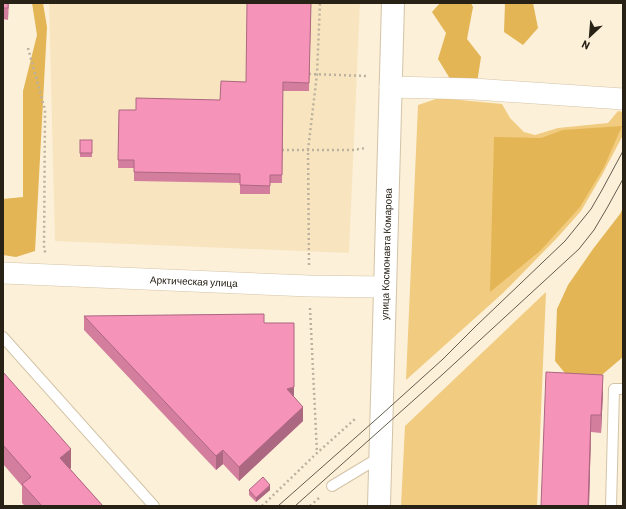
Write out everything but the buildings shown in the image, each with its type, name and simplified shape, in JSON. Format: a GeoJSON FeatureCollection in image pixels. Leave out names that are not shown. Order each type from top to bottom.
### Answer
{"type":"FeatureCollection","features":[{"type":"Feature","properties":{"kind":"street","name":"улица Космонавта Комарова"},"geometry":{"type":"LineString","coordinates":[[379,506],[393,3]]}},
{"type":"Feature","properties":{"kind":"street"},"geometry":{"type":"LineString","coordinates":[[390,88],[474,89],[623,99]]}},
{"type":"Feature","properties":{"kind":"street","name":"Арктическая улица"},"geometry":{"type":"LineString","coordinates":[[3,273],[385,288]]}},
{"type":"Feature","properties":{"kind":"lane"},"geometry":{"type":"LineString","coordinates":[[3,336],[154,506]]}},
{"type":"Feature","properties":{"kind":"lane"},"geometry":{"type":"LineString","coordinates":[[611,506],[614,389],[623,389]]}},
{"type":"Feature","properties":{"kind":"lane"},"geometry":{"type":"LineString","coordinates":[[332,486],[380,457]]}},
{"type":"Feature","properties":{"kind":"path"},"geometry":{"type":"LineString","coordinates":[[317,453],[309,286],[308,150],[317,74],[320,3]]}},
{"type":"Feature","properties":{"kind":"path"},"geometry":{"type":"LineString","coordinates":[[28,48],[45,110],[44,250],[71,276]]}},
{"type":"Feature","properties":{"kind":"path"},"geometry":{"type":"LineString","coordinates":[[309,74],[367,76]]}},
{"type":"Feature","properties":{"kind":"path"},"geometry":{"type":"LineString","coordinates":[[282,150],[353,150],[366,148]]}},
{"type":"Feature","properties":{"kind":"path"},"geometry":{"type":"LineString","coordinates":[[262,506],[355,419]]}},
{"type":"Feature","properties":{"kind":"shaded area"},"geometry":{"type":"Polygon","coordinates":[[[32,3],[43,3],[47,27],[35,251],[16,257],[3,255],[3,199],[23,197],[23,91],[37,35],[32,3]]]}},
{"type":"Feature","properties":{"kind":"shaded area"},"geometry":{"type":"Polygon","coordinates":[[[49,3],[360,3],[349,253],[55,241],[49,3]]]}},
{"type":"Feature","properties":{"kind":"shaded area"},"geometry":{"type":"Polygon","coordinates":[[[440,3],[471,3],[473,7],[467,39],[481,57],[477,83],[452,82],[438,59],[446,33],[432,12],[440,3]]]}},
{"type":"Feature","properties":{"kind":"shaded area"},"geometry":{"type":"Polygon","coordinates":[[[505,3],[533,3],[538,28],[523,45],[504,32],[505,3]]]}},
{"type":"Feature","properties":{"kind":"shaded area"},"geometry":{"type":"Polygon","coordinates":[[[439,98],[502,104],[510,118],[524,132],[535,135],[558,128],[608,123],[618,111],[623,112],[623,135],[581,211],[557,238],[503,293],[406,380],[418,105],[439,98]]]}},
{"type":"Feature","properties":{"kind":"shaded area"},"geometry":{"type":"Polygon","coordinates":[[[622,126],[604,167],[580,207],[540,251],[490,292],[494,137],[541,138],[563,130],[622,126]]]}},
{"type":"Feature","properties":{"kind":"shaded area"},"geometry":{"type":"Polygon","coordinates":[[[623,208],[623,357],[597,379],[569,378],[555,361],[557,309],[568,285],[623,208]]]}},
{"type":"Feature","properties":{"kind":"shaded area"},"geometry":{"type":"Polygon","coordinates":[[[546,292],[537,506],[401,506],[405,426],[546,292]]]}},
{"type":"Feature","properties":{"kind":"tram line"},"geometry":{"type":"LineString","coordinates":[[278,506],[443,359],[565,241],[591,209],[623,151]]}},
{"type":"Feature","properties":{"kind":"tram line"},"geometry":{"type":"LineString","coordinates":[[295,506],[443,374],[579,249],[594,230],[623,179]]}}]}
